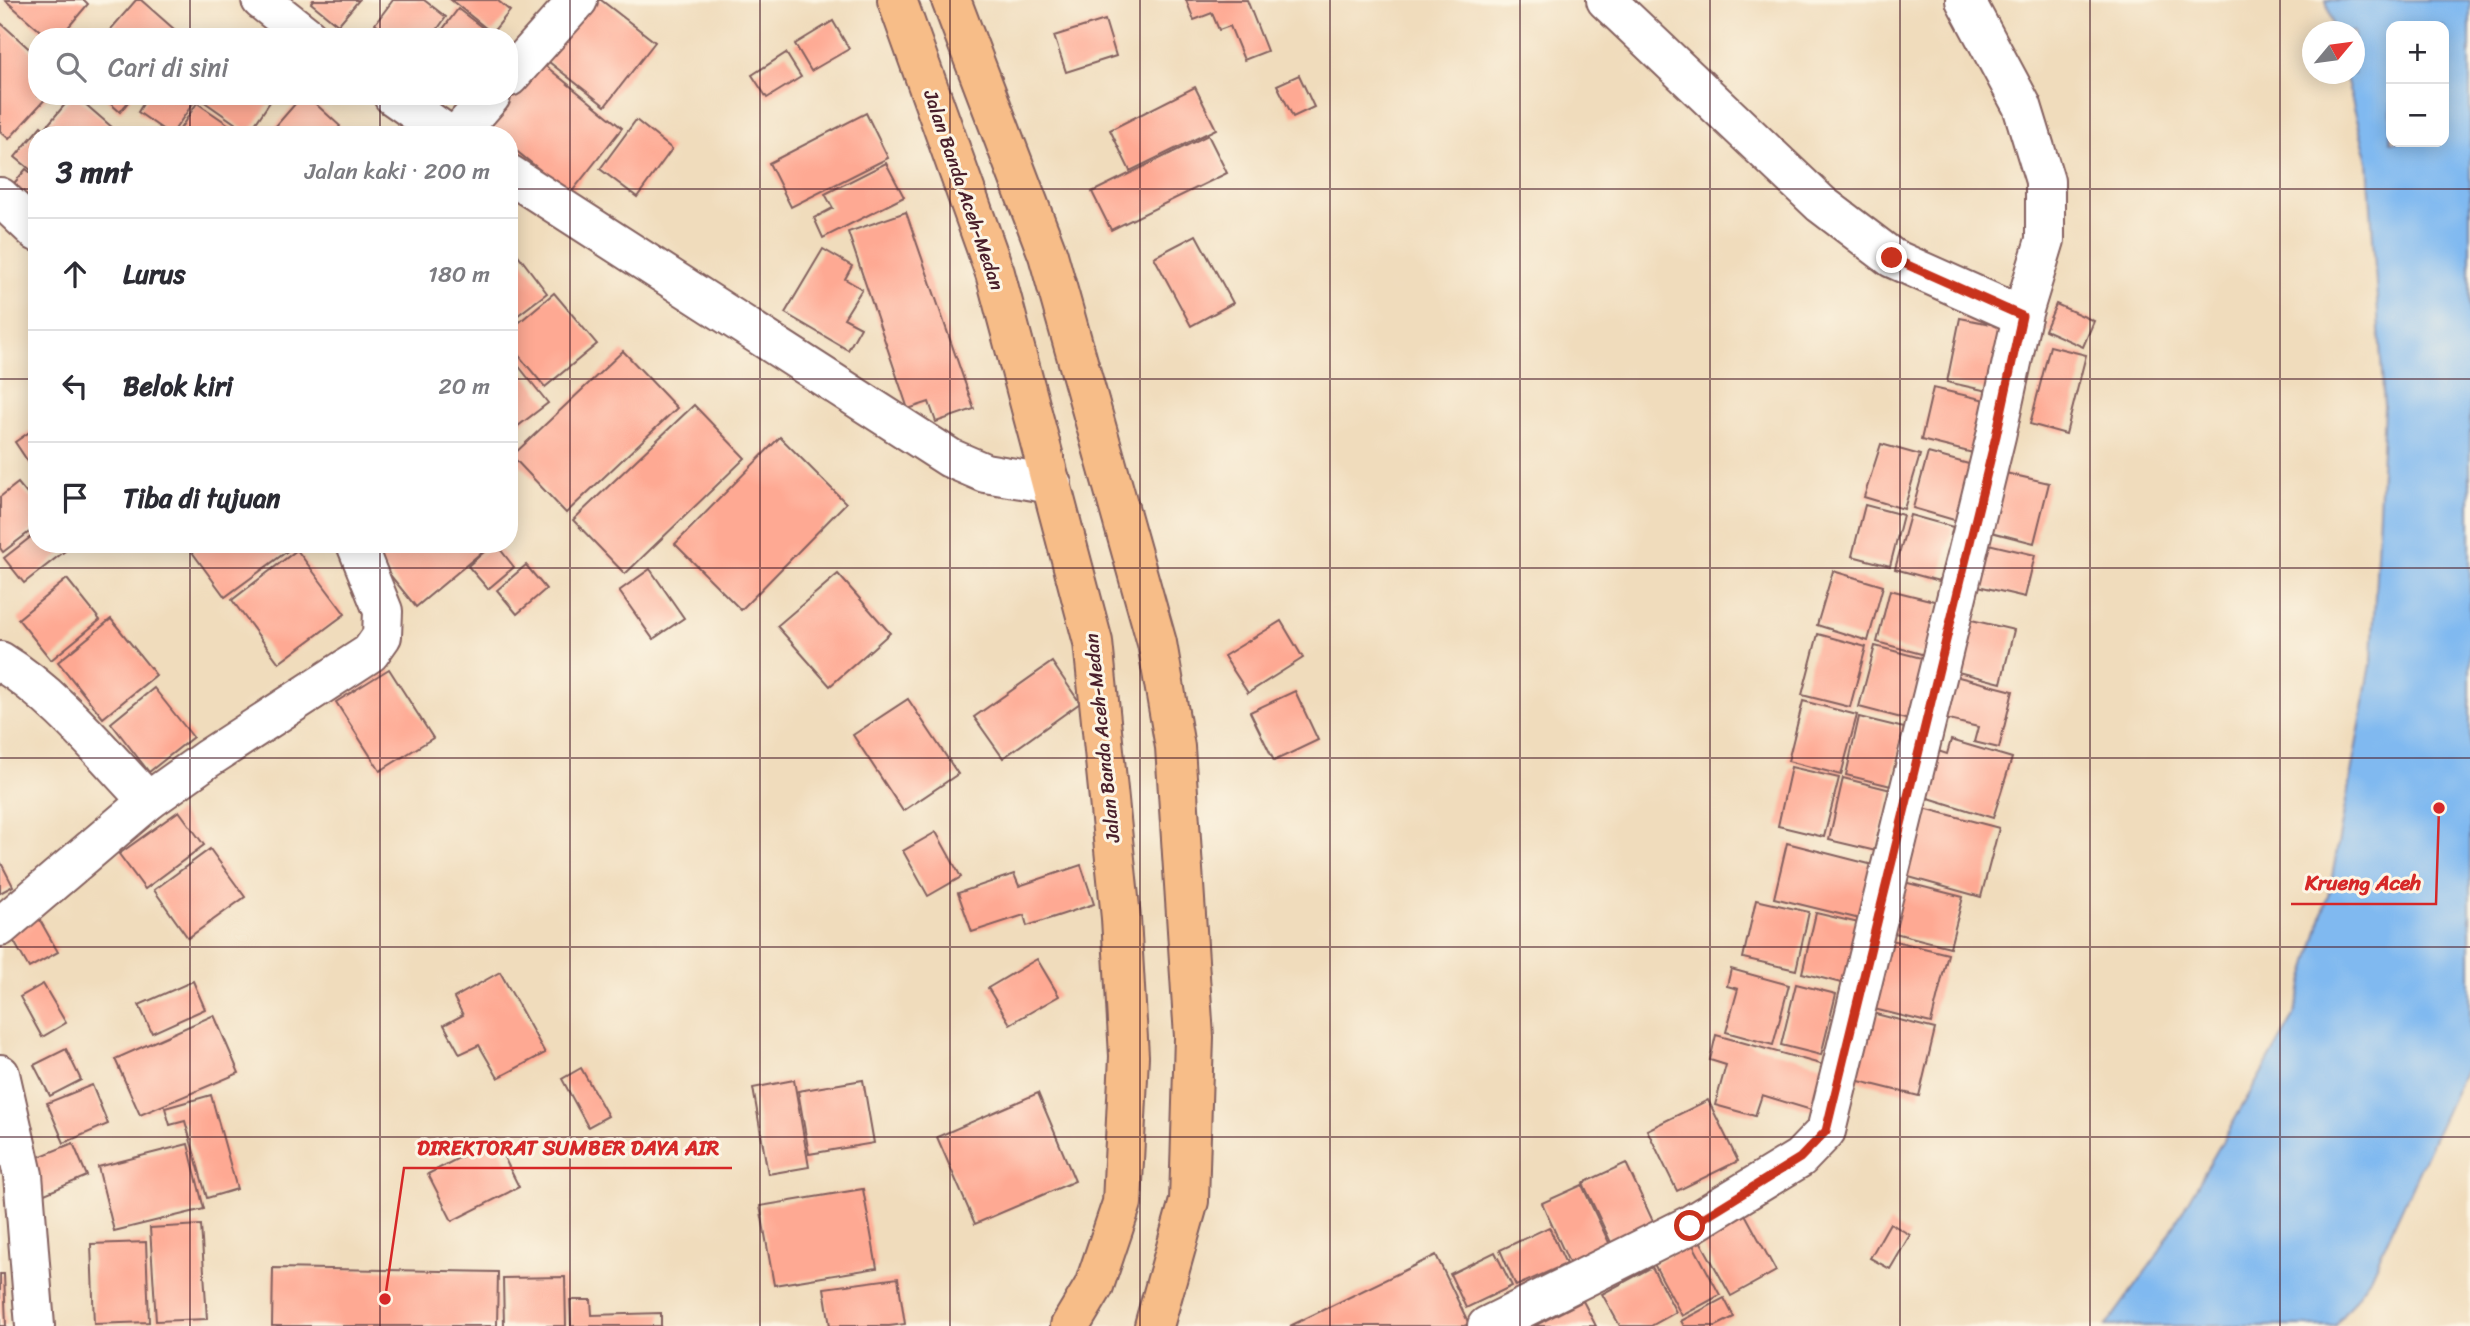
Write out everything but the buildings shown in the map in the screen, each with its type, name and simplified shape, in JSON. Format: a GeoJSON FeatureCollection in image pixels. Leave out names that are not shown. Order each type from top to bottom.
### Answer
{"type":"FeatureCollection","features":[{"type":"Feature","properties":{"kind":"highway","name":"Jalan Banda Aceh-Medan"},"geometry":{"type":"LineString","coordinates":[[897,0],[995,273],[1093,642],[1121,919],[1129,1056],[1122,1203],[1094,1286],[1070,1326]]}},
{"type":"Feature","properties":{"kind":"highway"},"geometry":{"type":"LineString","coordinates":[[951,0],[1048,255],[1157,643],[1175,747],[1194,1037],[1189,1201],[1154,1326]]}},
{"type":"Feature","properties":{"kind":"street"},"geometry":{"type":"LineString","coordinates":[[261,0],[297,28]]}},
{"type":"Feature","properties":{"kind":"street"},"geometry":{"type":"LineString","coordinates":[[518,66],[578,0]]}},
{"type":"Feature","properties":{"kind":"street"},"geometry":{"type":"LineString","coordinates":[[1606,0],[1821,204],[1892,258],[2022,316]]}},
{"type":"Feature","properties":{"kind":"street"},"geometry":{"type":"LineString","coordinates":[[1487,1326],[1690,1226],[1800,1158],[1826,1131],[1996,436],[2022,316],[2045,240],[2045,181],[2022,106],[1965,0]]}},
{"type":"Feature","properties":{"kind":"street"},"geometry":{"type":"LineString","coordinates":[[406,105],[436,126]]}},
{"type":"Feature","properties":{"kind":"street"},"geometry":{"type":"LineString","coordinates":[[465,126],[483,105]]}},
{"type":"Feature","properties":{"kind":"street"},"geometry":{"type":"LineString","coordinates":[[518,180],[950,458],[985,473],[1052,484]]}},
{"type":"Feature","properties":{"kind":"street"},"geometry":{"type":"LineString","coordinates":[[0,197],[28,223]]}},
{"type":"Feature","properties":{"kind":"street"},"geometry":{"type":"LineString","coordinates":[[0,927],[148,801],[370,653],[382,636],[383,611],[360,553]]}},
{"type":"Feature","properties":{"kind":"street"},"geometry":{"type":"LineString","coordinates":[[0,661],[15,670],[63,713],[148,801]]}},
{"type":"Feature","properties":{"kind":"street"},"geometry":{"type":"LineString","coordinates":[[0,1074],[23,1175],[35,1326]]}},
{"type":"Feature","properties":{"kind":"water"},"geometry":{"type":"Polygon","coordinates":[[[2326,0],[2470,0],[2470,1054],[2370,1278],[2335,1326],[2106,1326],[2156,1257],[2293,1018],[2330,888],[2372,659],[2384,406],[2368,161],[2348,84],[2365,84],[2365,21],[2331,21],[2326,0]]]}},
{"type":"Feature","properties":{"kind":"place","name":"Krueng Aceh"},"geometry":{"type":"Point","coordinates":[2439,808]}},
{"type":"Feature","properties":{"kind":"place","name":"DIREKTORAT SUMBER DAYA AIR"},"geometry":{"type":"Point","coordinates":[385,1299]}},
{"type":"Feature","properties":{"kind":"route"},"geometry":{"type":"LineString","coordinates":[[1690,1226],[1800,1158],[1826,1131],[1996,436],[2022,316],[1892,258]]}}]}
